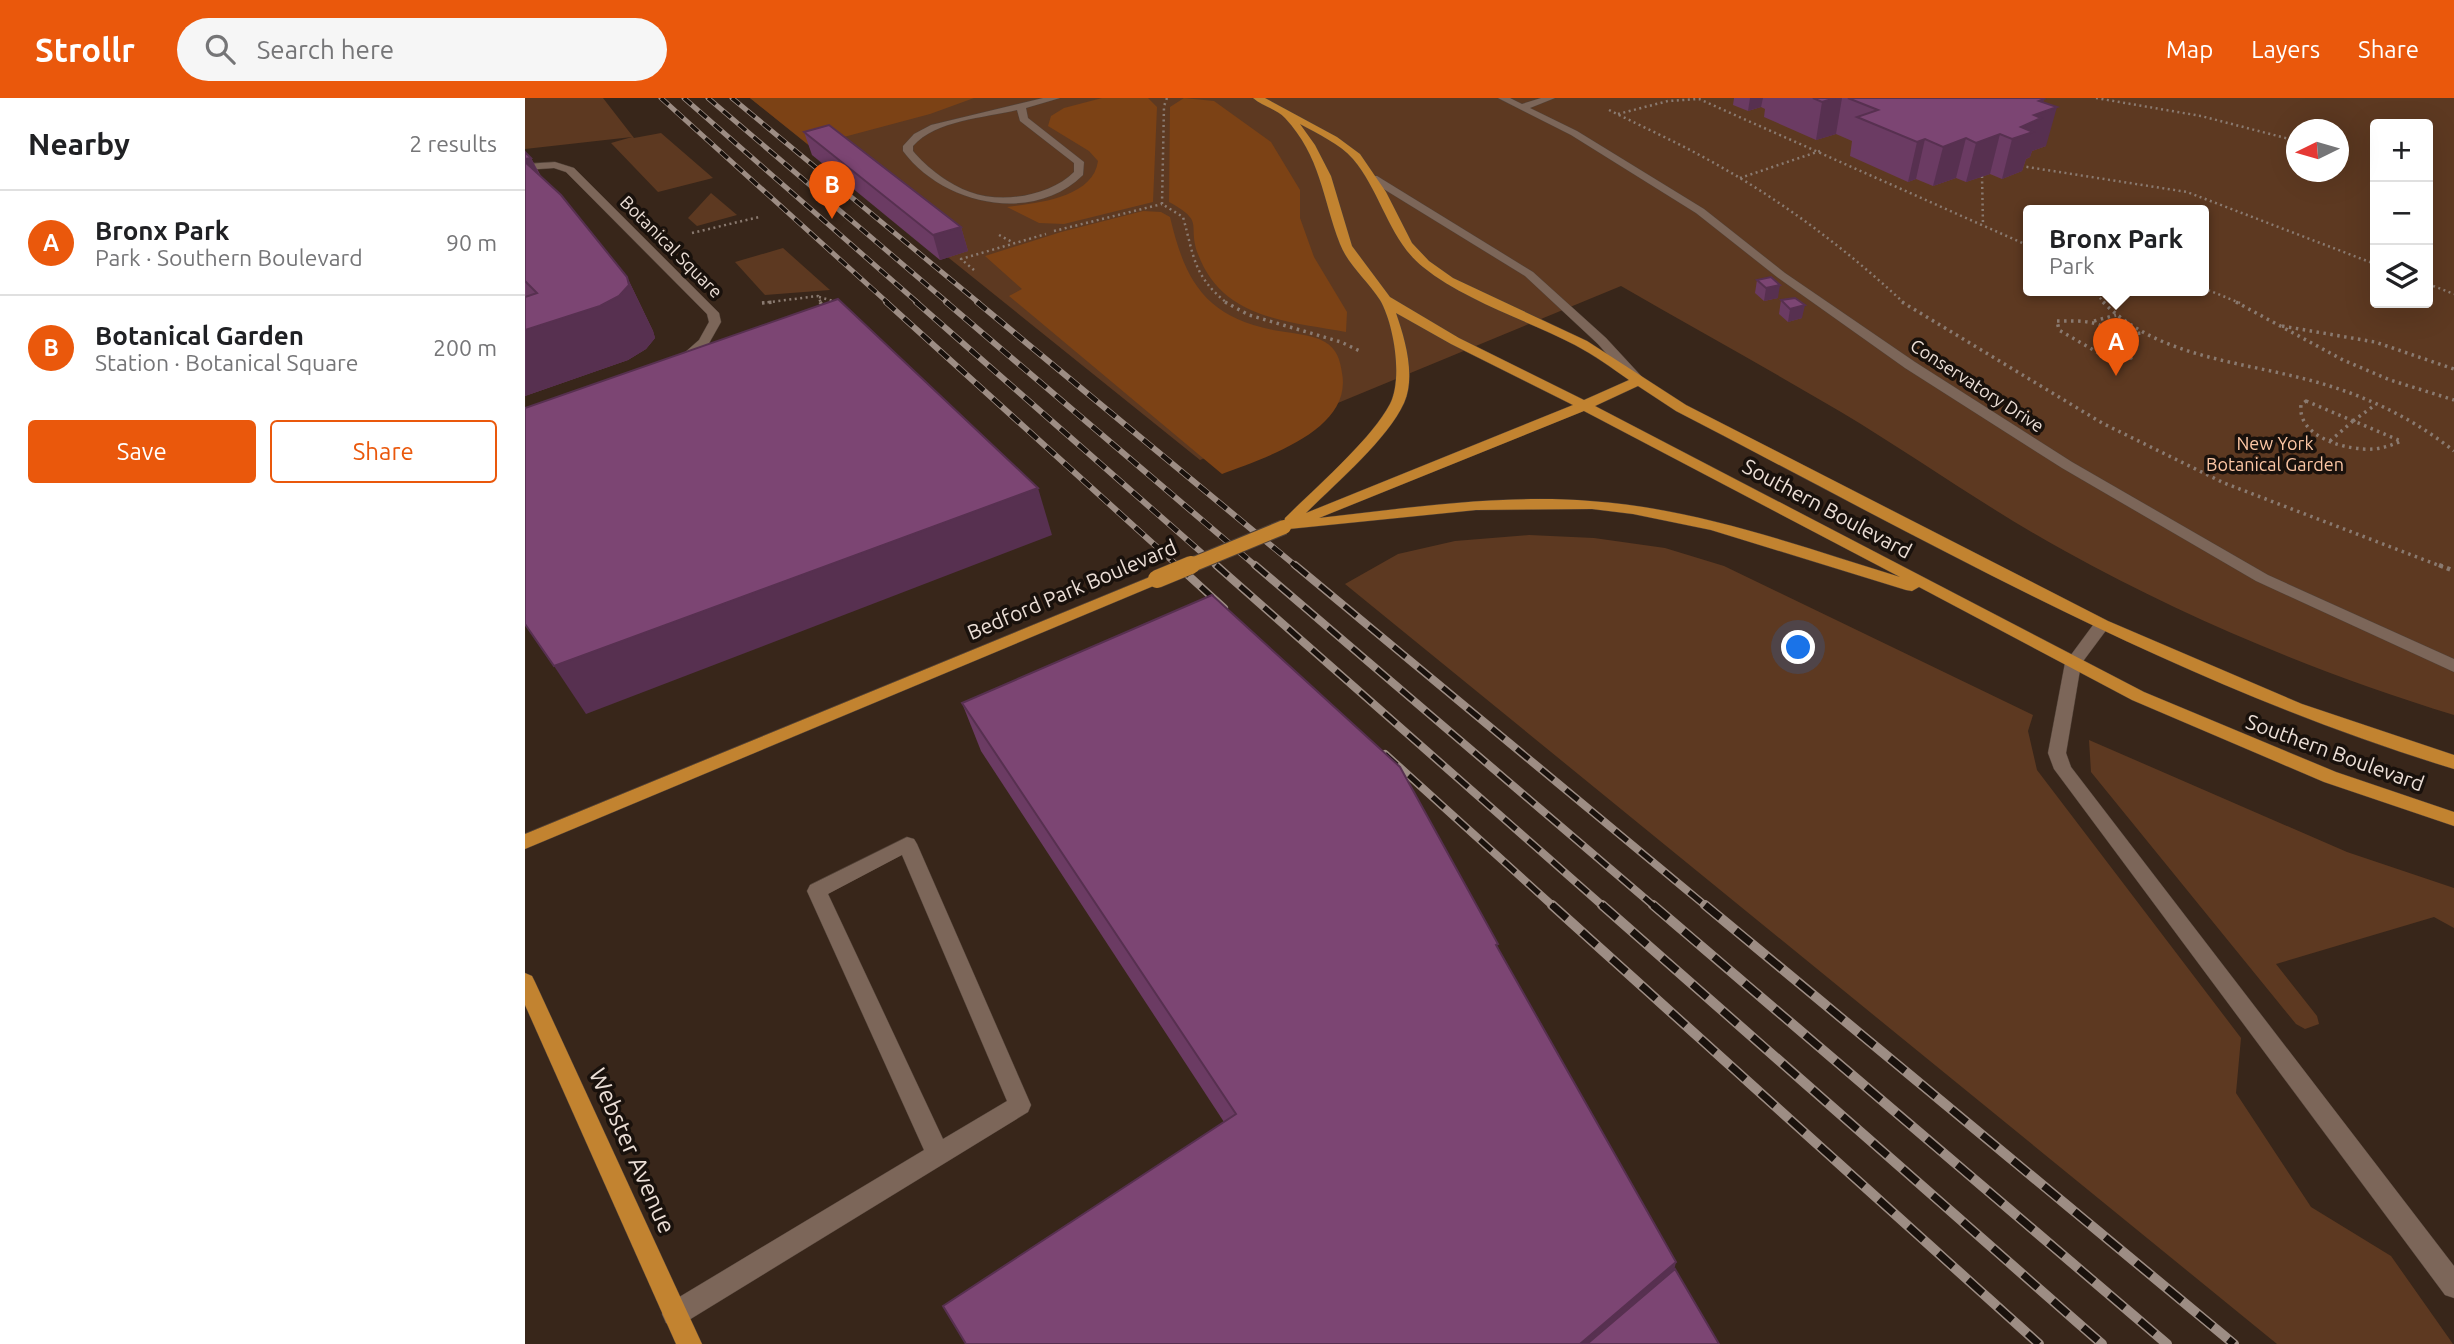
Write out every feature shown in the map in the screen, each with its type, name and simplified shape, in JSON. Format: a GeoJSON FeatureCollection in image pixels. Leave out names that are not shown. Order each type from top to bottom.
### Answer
{"type":"FeatureCollection","features":[{"type":"Feature","properties":{"kind":"main road","name":"Southern Boulevard"},"geometry":{"type":"LineString","coordinates":[[1258,98],[1346,148],[1373,178],[1407,244],[1436,272],[1583,344],[1681,408],[2102,625],[2296,708],[2454,762]]}},
{"type":"Feature","properties":{"kind":"main road","name":"Southern Boulevard"},"geometry":{"type":"LineString","coordinates":[[1287,114],[1310,145],[1326,176],[1346,246],[1358,266],[1386,300],[1455,341],[1584,405],[2138,696],[2330,777],[2454,819]]}},
{"type":"Feature","properties":{"kind":"main road"},"geometry":{"type":"LineString","coordinates":[[1284,527],[1378,431],[1398,402],[1403,363],[1401,345],[1386,300]]}},
{"type":"Feature","properties":{"kind":"main road","name":"Bedford Park Boulevard"},"geometry":{"type":"LineString","coordinates":[[525,842],[1638,381]]}},
{"type":"Feature","properties":{"kind":"main road"},"geometry":{"type":"LineString","coordinates":[[1284,527],[1490,504],[1594,505],[1693,522],[1949,597]]}},
{"type":"Feature","properties":{"kind":"main road","name":"Webster Avenue"},"geometry":{"type":"LineString","coordinates":[[525,982],[689,1344]]}},
{"type":"Feature","properties":{"kind":"street"},"geometry":{"type":"LineString","coordinates":[[1021,107],[1023,119],[1079,162],[1079,173],[1068,183],[1033,196],[1002,200],[980,198],[955,189],[908,151],[908,146],[917,136],[934,127],[1055,98]]}},
{"type":"Feature","properties":{"kind":"street","name":"Conservatory Drive"},"geometry":{"type":"LineString","coordinates":[[1503,98],[1574,133],[1700,211],[1781,275],[1910,365],[2067,465],[2262,578],[2454,666]]}},
{"type":"Feature","properties":{"kind":"street"},"geometry":{"type":"LineString","coordinates":[[1522,107],[1550,98]]}},
{"type":"Feature","properties":{"kind":"street","name":"Botanical Square"},"geometry":{"type":"LineString","coordinates":[[525,167],[555,165],[570,170],[713,313],[715,322],[704,342],[675,365]]}},
{"type":"Feature","properties":{"kind":"street"},"geometry":{"type":"LineString","coordinates":[[1373,178],[1529,274],[1602,341],[1638,381]]}},
{"type":"Feature","properties":{"kind":"street"},"geometry":{"type":"LineString","coordinates":[[2102,625],[2073,663],[2057,753],[2063,769],[2454,1286]]}},
{"type":"Feature","properties":{"kind":"street"},"geometry":{"type":"LineString","coordinates":[[675,1314],[938,1155],[1020,1105],[907,844],[817,891],[938,1155]]}},
{"type":"Feature","properties":{"kind":"path"},"geometry":{"type":"LineString","coordinates":[[1162,204],[1164,106],[1167,98]]}},
{"type":"Feature","properties":{"kind":"path"},"geometry":{"type":"LineString","coordinates":[[2096,98],[2226,121],[2286,138]]}},
{"type":"Feature","properties":{"kind":"path"},"geometry":{"type":"LineString","coordinates":[[2023,244],[1821,151],[1699,99],[1668,101],[1618,114],[1706,158],[1770,197],[1859,261],[1908,307],[2102,423],[2224,483],[2454,571]]}},
{"type":"Feature","properties":{"kind":"path"},"geometry":{"type":"LineString","coordinates":[[1739,178],[1821,151]]}},
{"type":"Feature","properties":{"kind":"path"},"geometry":{"type":"LineString","coordinates":[[2014,165],[2186,192],[2370,262]]}},
{"type":"Feature","properties":{"kind":"path"},"geometry":{"type":"LineString","coordinates":[[1982,176],[1983,225]]}},
{"type":"Feature","properties":{"kind":"path"},"geometry":{"type":"LineString","coordinates":[[974,270],[961,259],[1064,228],[1162,204],[1183,218],[1196,270],[1212,294],[1234,310],[1271,324],[1333,337],[1369,357]]}},
{"type":"Feature","properties":{"kind":"path"},"geometry":{"type":"LineString","coordinates":[[692,233],[759,217]]}},
{"type":"Feature","properties":{"kind":"path"},"geometry":{"type":"LineString","coordinates":[[2433,286],[2454,294]]}},
{"type":"Feature","properties":{"kind":"path"},"geometry":{"type":"LineString","coordinates":[[2209,290],[2235,301],[2377,375],[2454,400]]}},
{"type":"Feature","properties":{"kind":"path"},"geometry":{"type":"LineString","coordinates":[[818,296],[822,305]]}},
{"type":"Feature","properties":{"kind":"path"},"geometry":{"type":"LineString","coordinates":[[762,303],[818,296],[837,302]]}},
{"type":"Feature","properties":{"kind":"path"},"geometry":{"type":"LineString","coordinates":[[2096,296],[2106,309],[2142,333],[2190,354],[2305,379],[2354,395],[2420,426],[2454,451]]}},
{"type":"Feature","properties":{"kind":"path"},"geometry":{"type":"LineString","coordinates":[[2093,321],[2117,336],[2122,345],[2133,352],[2131,358],[2120,362],[2104,359],[2086,344],[2059,330],[2057,321],[2093,321],[2116,315]]}},
{"type":"Feature","properties":{"kind":"path"},"geometry":{"type":"LineString","coordinates":[[2280,326],[2375,342],[2454,369]]}},
{"type":"Feature","properties":{"kind":"path"},"geometry":{"type":"LineString","coordinates":[[2117,336],[2142,333]]}},
{"type":"Feature","properties":{"kind":"path"},"geometry":{"type":"LineString","coordinates":[[2306,401],[2353,421],[2400,441],[2388,448],[2377,450],[2348,447],[2330,441],[2307,426],[2300,414],[2301,404],[2306,401]]}},
{"type":"Feature","properties":{"kind":"path"},"geometry":{"type":"LineString","coordinates":[[2330,441],[2376,405]]}},
{"type":"Feature","properties":{"kind":"green space"},"geometry":{"type":"Polygon","coordinates":[[[525,98],[603,98],[634,138],[661,133],[713,178],[658,192],[611,143],[632,137],[525,149],[525,98]]]}},
{"type":"Feature","properties":{"kind":"green space","name":"New York Botanical Garden"},"geometry":{"type":"Polygon","coordinates":[[[750,98],[2454,98],[2454,715],[2304,663],[2159,600],[2008,518],[1841,412],[1621,286],[1200,460],[750,98]]]}},
{"type":"Feature","properties":{"kind":"green space"},"geometry":{"type":"Polygon","coordinates":[[[711,193],[737,215],[697,226],[688,218],[711,193]]]}},
{"type":"Feature","properties":{"kind":"green space"},"geometry":{"type":"Polygon","coordinates":[[[783,248],[830,290],[765,295],[735,262],[783,248]]]}},
{"type":"Feature","properties":{"kind":"green space"},"geometry":{"type":"Polygon","coordinates":[[[1529,535],[1594,538],[1665,548],[1724,566],[2033,715],[2028,731],[2037,770],[2241,1038],[2236,1093],[2311,1207],[2391,1256],[2453,1344],[2277,1344],[1345,584],[1398,554],[1455,541],[1529,535]]]}},
{"type":"Feature","properties":{"kind":"green space"},"geometry":{"type":"Polygon","coordinates":[[[2089,740],[2347,852],[2454,888],[2454,928],[2434,917],[2276,964],[2317,1016],[2319,1024],[2305,1029],[2296,1024],[2091,772],[2089,740]]]}},
{"type":"Feature","properties":{"kind":"shaded area"},"geometry":{"type":"Polygon","coordinates":[[[750,98],[974,98],[930,114],[810,146],[750,98]]]}},
{"type":"Feature","properties":{"kind":"shaded area"},"geometry":{"type":"Polygon","coordinates":[[[1102,98],[1148,98],[1157,107],[1153,202],[1064,224],[1039,223],[1007,207],[1062,196],[1086,183],[1094,173],[1098,161],[1089,151],[1048,126],[1051,116],[1064,108],[1102,98]]]}},
{"type":"Feature","properties":{"kind":"shaded area"},"geometry":{"type":"Polygon","coordinates":[[[1184,98],[1214,101],[1271,142],[1300,190],[1300,218],[1314,257],[1347,312],[1346,332],[1280,320],[1259,313],[1223,292],[1209,276],[1195,244],[1192,219],[1169,202],[1170,107],[1184,98]]]}},
{"type":"Feature","properties":{"kind":"shaded area"},"geometry":{"type":"Polygon","coordinates":[[[1143,211],[1161,212],[1170,217],[1191,277],[1214,305],[1250,324],[1313,337],[1332,348],[1341,368],[1342,393],[1334,411],[1320,426],[1281,450],[1222,474],[1009,296],[1022,289],[985,256],[1061,232],[1143,211]]]}},
{"type":"Feature","properties":{"kind":"building"},"geometry":{"type":"Polygon","coordinates":[[[1813,98],[1835,98],[1822,102],[1813,98]]]}},
{"type":"Feature","properties":{"kind":"building"},"geometry":{"type":"Polygon","coordinates":[[[1848,98],[2042,98],[2044,99],[2039,101],[2057,107],[2034,115],[2041,118],[2021,127],[2033,132],[2012,139],[2000,134],[1976,143],[1966,138],[1943,147],[1925,139],[1917,142],[1857,117],[1878,110],[1848,98]]]}},
{"type":"Feature","properties":{"kind":"building"},"geometry":{"type":"Polygon","coordinates":[[[829,125],[961,227],[933,235],[804,132],[829,125]]]}},
{"type":"Feature","properties":{"kind":"building"},"geometry":{"type":"Polygon","coordinates":[[[525,162],[561,195],[627,277],[629,285],[619,296],[600,306],[525,330],[525,297],[537,293],[525,281],[525,162]]]}},
{"type":"Feature","properties":{"kind":"building"},"geometry":{"type":"Polygon","coordinates":[[[1771,277],[1780,285],[1766,288],[1757,280],[1771,277]]]}},
{"type":"Feature","properties":{"kind":"building"},"geometry":{"type":"Polygon","coordinates":[[[1795,298],[1805,305],[1790,309],[1781,300],[1795,298]]]}},
{"type":"Feature","properties":{"kind":"building"},"geometry":{"type":"Polygon","coordinates":[[[838,299],[1038,488],[554,666],[525,624],[525,408],[838,299]]]}},
{"type":"Feature","properties":{"kind":"building"},"geometry":{"type":"Polygon","coordinates":[[[1212,595],[1400,767],[1498,944],[1496,945],[1676,1262],[1580,1344],[966,1344],[943,1306],[1236,1114],[962,703],[1212,595]]]}},
{"type":"Feature","properties":{"kind":"building"},"geometry":{"type":"Polygon","coordinates":[[[1675,1269],[1719,1344],[1587,1344],[1675,1269]]]}},
{"type":"Feature","properties":{"kind":"railway"},"geometry":{"type":"LineString","coordinates":[[661,98],[888,303]]}},
{"type":"Feature","properties":{"kind":"railway"},"geometry":{"type":"LineString","coordinates":[[684,98],[918,303]]}},
{"type":"Feature","properties":{"kind":"railway"},"geometry":{"type":"LineString","coordinates":[[708,98],[948,303]]}},
{"type":"Feature","properties":{"kind":"railway"},"geometry":{"type":"LineString","coordinates":[[732,98],[979,303]]}},
{"type":"Feature","properties":{"kind":"railway"},"geometry":{"type":"LineString","coordinates":[[886,302],[1179,567]]}},
{"type":"Feature","properties":{"kind":"railway"},"geometry":{"type":"LineString","coordinates":[[916,302],[1218,567]]}},
{"type":"Feature","properties":{"kind":"railway"},"geometry":{"type":"LineString","coordinates":[[946,302],[1257,567]]}},
{"type":"Feature","properties":{"kind":"railway"},"geometry":{"type":"LineString","coordinates":[[977,302],[1297,567]]}},
{"type":"Feature","properties":{"kind":"railway"},"geometry":{"type":"LineString","coordinates":[[1177,565],[1224,608]]}},
{"type":"Feature","properties":{"kind":"railway"},"geometry":{"type":"LineString","coordinates":[[1216,565],[1604,907]]}},
{"type":"Feature","properties":{"kind":"railway"},"geometry":{"type":"LineString","coordinates":[[1255,565],[1655,907]]}},
{"type":"Feature","properties":{"kind":"railway"},"geometry":{"type":"LineString","coordinates":[[1295,565],[1707,907]]}},
{"type":"Feature","properties":{"kind":"railway"},"geometry":{"type":"LineString","coordinates":[[1385,754],[1554,907]]}},
{"type":"Feature","properties":{"kind":"railway"},"geometry":{"type":"LineString","coordinates":[[1552,905],[2039,1344]]}},
{"type":"Feature","properties":{"kind":"railway"},"geometry":{"type":"LineString","coordinates":[[1602,905],[2102,1344]]}},
{"type":"Feature","properties":{"kind":"railway"},"geometry":{"type":"LineString","coordinates":[[1653,905],[2167,1344]]}},
{"type":"Feature","properties":{"kind":"railway"},"geometry":{"type":"LineString","coordinates":[[1705,905],[2234,1344]]}},
{"type":"Feature","properties":{"kind":"place","name":"Botanical Garden"},"geometry":{"type":"Point","coordinates":[832,219]}},
{"type":"Feature","properties":{"kind":"place","name":"Bronx Park"},"geometry":{"type":"Point","coordinates":[2116,376]}}]}
